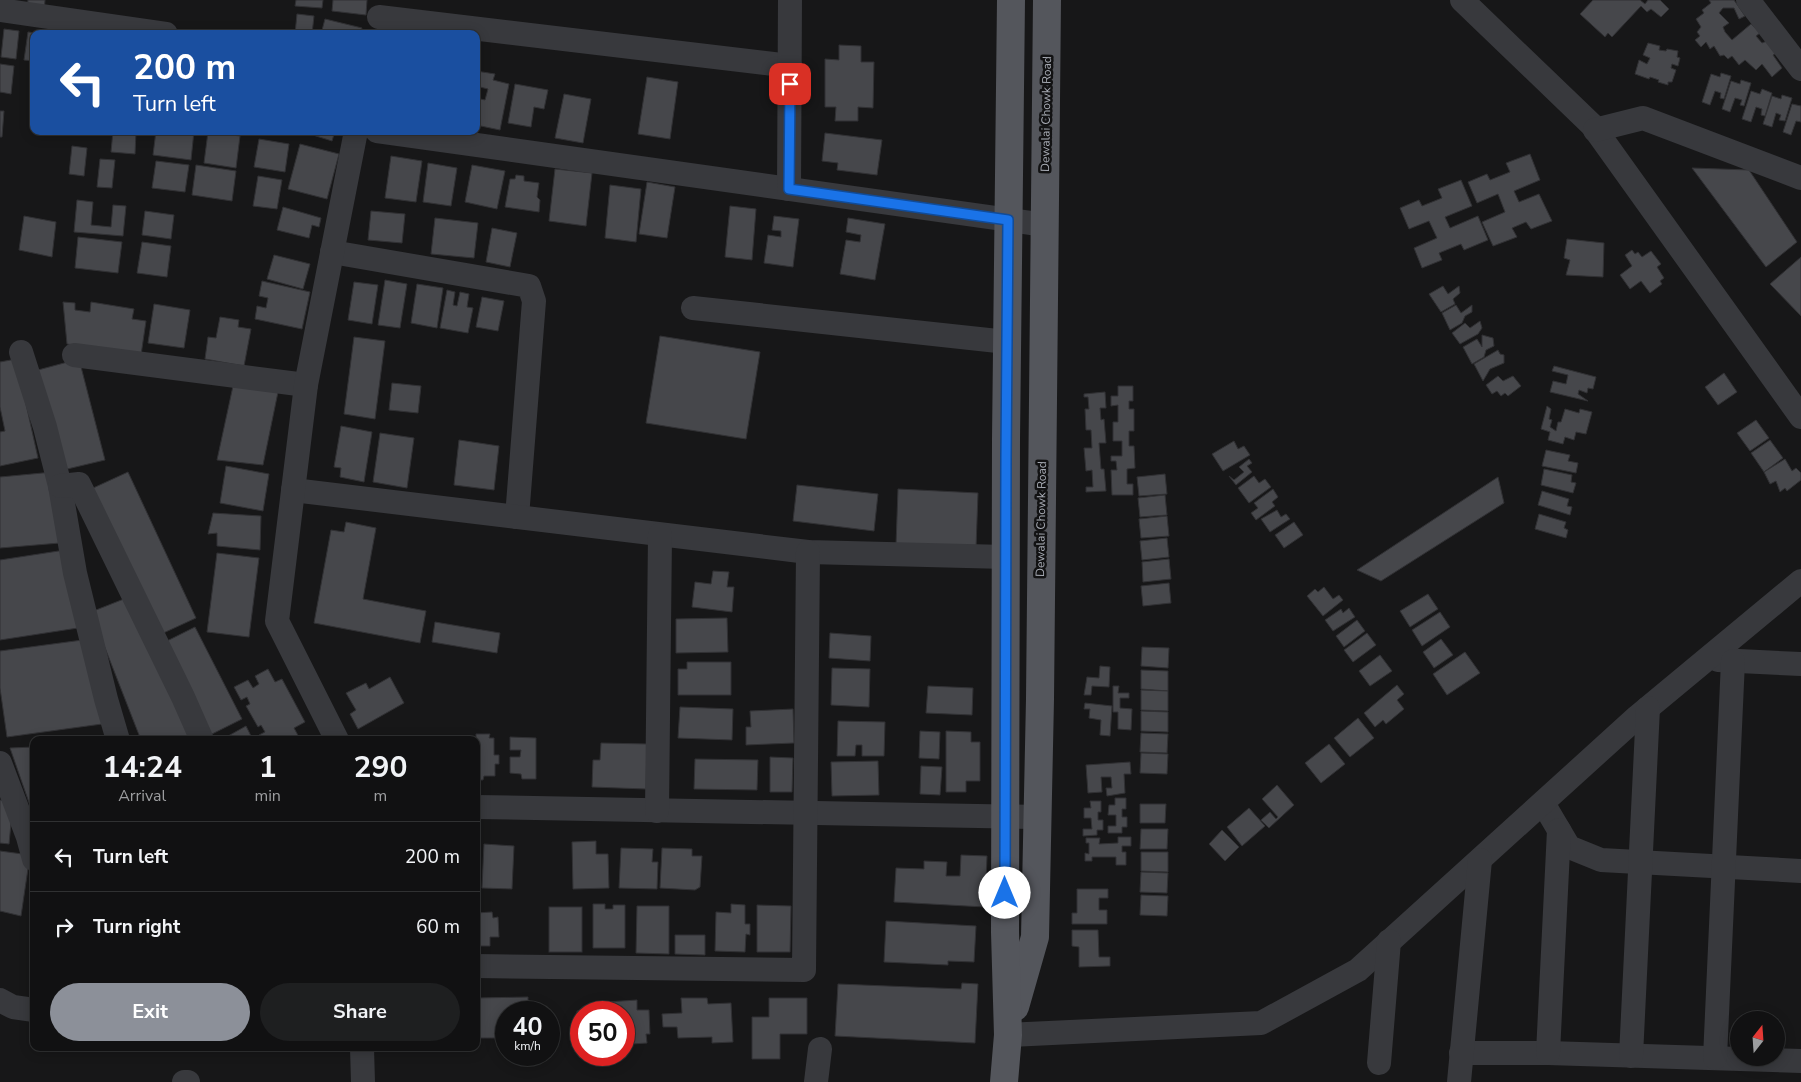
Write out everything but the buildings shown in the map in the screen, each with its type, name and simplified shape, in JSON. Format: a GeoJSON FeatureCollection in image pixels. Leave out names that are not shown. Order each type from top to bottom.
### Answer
{"type":"FeatureCollection","features":[{"type":"Feature","properties":{"kind":"main road","name":"Dewalai Chowk Road"},"geometry":{"type":"LineString","coordinates":[[1004,1082],[1008,1035],[1005,932],[1005,817],[1011,0]]}},
{"type":"Feature","properties":{"kind":"main road","name":"Dewalai Chowk Road"},"geometry":{"type":"LineString","coordinates":[[1008,1035],[1034,937],[1047,0]]}},
{"type":"Feature","properties":{"kind":"street"},"geometry":{"type":"LineString","coordinates":[[789,189],[790,0]]}},
{"type":"Feature","properties":{"kind":"street"},"geometry":{"type":"LineString","coordinates":[[1462,0],[1595,130],[1801,417]]}},
{"type":"Feature","properties":{"kind":"street"},"geometry":{"type":"LineString","coordinates":[[1748,0],[1801,69]]}},
{"type":"Feature","properties":{"kind":"street"},"geometry":{"type":"LineString","coordinates":[[0,10],[138,30]]}},
{"type":"Feature","properties":{"kind":"street"},"geometry":{"type":"LineString","coordinates":[[379,17],[790,66]]}},
{"type":"Feature","properties":{"kind":"street"},"geometry":{"type":"LineString","coordinates":[[1595,130],[1643,118],[1801,178]]}},
{"type":"Feature","properties":{"kind":"street"},"geometry":{"type":"LineString","coordinates":[[335,736],[277,620],[306,385],[355,135]]}},
{"type":"Feature","properties":{"kind":"street"},"geometry":{"type":"LineString","coordinates":[[405,135],[1045,225]]}},
{"type":"Feature","properties":{"kind":"street"},"geometry":{"type":"LineString","coordinates":[[332,252],[529,286],[534,301],[517,517]]}},
{"type":"Feature","properties":{"kind":"street"},"geometry":{"type":"LineString","coordinates":[[693,308],[1007,342]]}},
{"type":"Feature","properties":{"kind":"street"},"geometry":{"type":"LineString","coordinates":[[21,352],[45,427],[60,486],[75,573],[117,736]]}},
{"type":"Feature","properties":{"kind":"street"},"geometry":{"type":"LineString","coordinates":[[74,355],[306,385]]}},
{"type":"Feature","properties":{"kind":"street"},"geometry":{"type":"LineString","coordinates":[[60,486],[79,484],[200,736]]}},
{"type":"Feature","properties":{"kind":"street"},"geometry":{"type":"LineString","coordinates":[[294,490],[808,552],[1006,556]]}},
{"type":"Feature","properties":{"kind":"street"},"geometry":{"type":"LineString","coordinates":[[657,810],[660,535]]}},
{"type":"Feature","properties":{"kind":"street"},"geometry":{"type":"LineString","coordinates":[[480,966],[804,970],[808,552]]}},
{"type":"Feature","properties":{"kind":"street"},"geometry":{"type":"LineString","coordinates":[[1008,1035],[1261,1023],[1358,970],[1648,708],[1801,582]]}},
{"type":"Feature","properties":{"kind":"street"},"geometry":{"type":"LineString","coordinates":[[1706,660],[1801,664]]}},
{"type":"Feature","properties":{"kind":"street"},"geometry":{"type":"LineString","coordinates":[[1715,1058],[1733,661]]}},
{"type":"Feature","properties":{"kind":"street"},"geometry":{"type":"LineString","coordinates":[[1631,1056],[1648,708]]}},
{"type":"Feature","properties":{"kind":"street"},"geometry":{"type":"LineString","coordinates":[[0,762],[30,844]]}},
{"type":"Feature","properties":{"kind":"street"},"geometry":{"type":"LineString","coordinates":[[1543,803],[1569,847],[1600,860],[1801,871]]}},
{"type":"Feature","properties":{"kind":"street"},"geometry":{"type":"LineString","coordinates":[[480,807],[1037,817]]}},
{"type":"Feature","properties":{"kind":"street"},"geometry":{"type":"LineString","coordinates":[[1548,1053],[1559,830]]}},
{"type":"Feature","properties":{"kind":"street"},"geometry":{"type":"LineString","coordinates":[[1459,1082],[1480,860]]}},
{"type":"Feature","properties":{"kind":"street"},"geometry":{"type":"LineString","coordinates":[[1379,1063],[1389,941]]}},
{"type":"Feature","properties":{"kind":"street"},"geometry":{"type":"LineString","coordinates":[[816,1082],[820,1049]]}},
{"type":"Feature","properties":{"kind":"street"},"geometry":{"type":"LineString","coordinates":[[362,1051],[364,1082]]}},
{"type":"Feature","properties":{"kind":"street"},"geometry":{"type":"LineString","coordinates":[[1461,1053],[1548,1053],[1801,1060]]}},
{"type":"Feature","properties":{"kind":"route"},"geometry":{"type":"LineString","coordinates":[[790,84],[789,189],[1008,220],[1005,893]]}}]}
